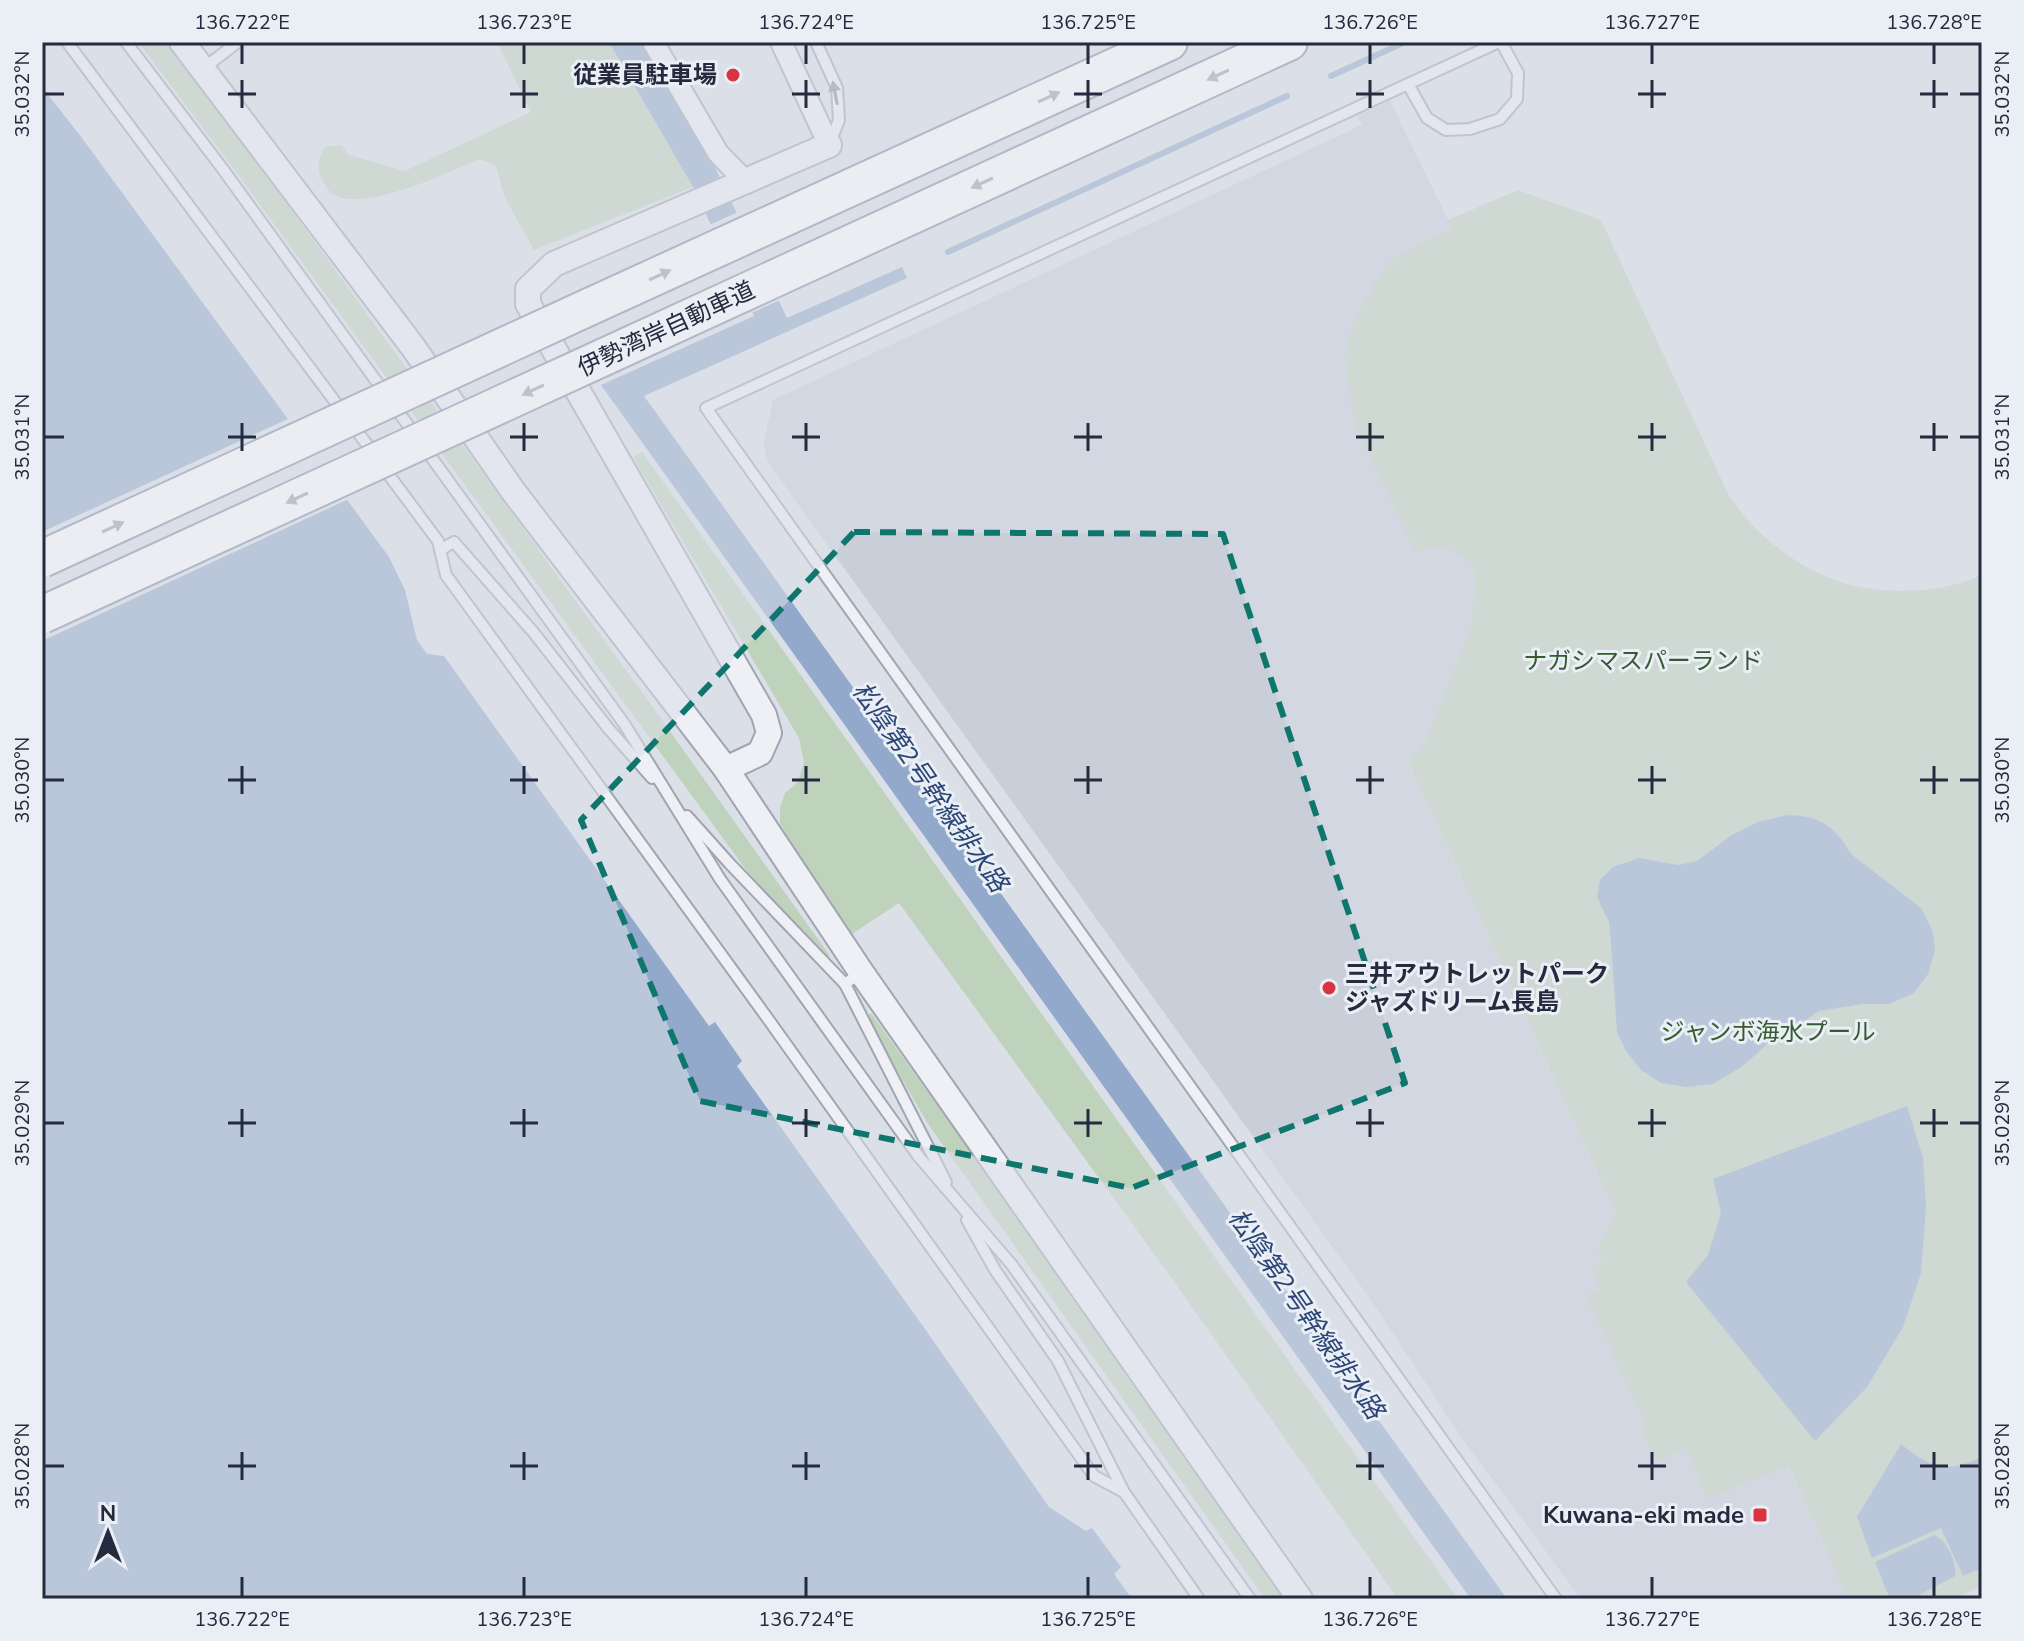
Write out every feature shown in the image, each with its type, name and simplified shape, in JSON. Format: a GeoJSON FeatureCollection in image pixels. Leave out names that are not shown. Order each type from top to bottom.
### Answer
{"type":"FeatureCollection","features":[{"type":"Feature","properties":{"kind":"highway"},"geometry":{"type":"LineString","coordinates":[[42,559],[1169,42]]}},
{"type":"Feature","properties":{"kind":"highway","name":"伊勢湾岸自動車道"},"geometry":{"type":"LineString","coordinates":[[42,615],[1289,42]]}},
{"type":"Feature","properties":{"kind":"street"},"geometry":{"type":"LineString","coordinates":[[182,42],[413,347],[513,491],[726,769],[853,978],[1300,1599]]}},
{"type":"Feature","properties":{"kind":"street"},"geometry":{"type":"LineString","coordinates":[[653,42],[739,184]]}},
{"type":"Feature","properties":{"kind":"street"},"geometry":{"type":"LineString","coordinates":[[726,769],[760,753],[769,733],[764,715],[528,304],[528,289],[554,264],[829,145],[781,42]]}},
{"type":"Feature","properties":{"kind":"lane"},"geometry":{"type":"LineString","coordinates":[[67,42],[438,541],[446,575],[1094,1476],[1124,1492]]}},
{"type":"Feature","properties":{"kind":"lane"},"geometry":{"type":"LineString","coordinates":[[126,42],[222,168],[607,699],[720,879],[919,1157],[1012,1265],[1250,1599]]}},
{"type":"Feature","properties":{"kind":"lane"},"geometry":{"type":"LineString","coordinates":[[202,69],[238,42]]}},
{"type":"Feature","properties":{"kind":"lane"},"geometry":{"type":"LineString","coordinates":[[816,42],[837,88],[839,120],[829,145]]}},
{"type":"Feature","properties":{"kind":"lane"},"geometry":{"type":"LineString","coordinates":[[1408,84],[1427,118],[1446,130],[1470,129],[1500,119],[1517,99],[1518,73],[1500,42],[1408,84],[706,408],[1556,1599]]}},
{"type":"Feature","properties":{"kind":"lane"},"geometry":{"type":"LineString","coordinates":[[440,550],[454,542],[534,633],[608,728],[730,864],[853,978],[955,1199],[995,1270],[1058,1361],[1124,1492],[1199,1599]]}},
{"type":"Feature","properties":{"kind":"highlighted area"},"geometry":{"type":"Polygon","coordinates":[[[854,532],[1223,534],[1405,1083],[1131,1188],[700,1101],[581,820],[854,532]]]}},
{"type":"Feature","properties":{"kind":"shaded area","name":"三井アウトレットパーク ジャズドリーム長島"},"geometry":{"type":"Polygon","coordinates":[[[1390,101],[1452,228],[1400,254],[1345,357],[1349,377],[1435,546],[1454,550],[1470,563],[1476,574],[1471,626],[1426,741],[1408,763],[1616,1215],[1597,1251],[1603,1264],[1600,1289],[1587,1295],[1645,1425],[1640,1428],[1657,1462],[1686,1449],[1708,1498],[1787,1465],[1848,1599],[1581,1599],[1460,1435],[1373,1303],[767,461],[764,443],[773,400],[1362,125],[1358,116],[1390,101]]]}},
{"type":"Feature","properties":{"kind":"green space"},"geometry":{"type":"Polygon","coordinates":[[[138,42],[165,42],[250,153],[830,956],[825,958],[747,871],[138,42]]]}},
{"type":"Feature","properties":{"kind":"green space"},"geometry":{"type":"Polygon","coordinates":[[[497,42],[609,42],[693,187],[534,250],[504,196],[496,166],[479,159],[382,196],[343,198],[330,192],[319,168],[325,147],[341,145],[349,155],[405,171],[531,112],[497,42]]]}},
{"type":"Feature","properties":{"kind":"green space"},"geometry":{"type":"Polygon","coordinates":[[[1518,190],[1601,220],[1729,496],[1752,525],[1772,543],[1804,566],[1858,587],[1899,591],[1931,589],[1962,583],[1982,575],[1982,1586],[1953,1599],[1848,1599],[1788,1465],[1708,1499],[1686,1449],[1657,1462],[1640,1427],[1645,1424],[1586,1295],[1600,1289],[1592,1268],[1603,1264],[1597,1251],[1616,1214],[1408,762],[1426,741],[1471,626],[1476,574],[1470,563],[1453,550],[1435,546],[1415,552],[1354,421],[1345,357],[1352,327],[1377,278],[1400,254],[1452,228],[1448,220],[1518,190]]]}},
{"type":"Feature","properties":{"kind":"green space"},"geometry":{"type":"Polygon","coordinates":[[[642,452],[1458,1599],[1398,1599],[1168,1273],[899,903],[849,936],[780,824],[780,808],[785,793],[798,782],[804,762],[799,738],[633,457],[642,452]]]}},
{"type":"Feature","properties":{"kind":"green space"},"geometry":{"type":"Polygon","coordinates":[[[871,1013],[1291,1599],[1265,1599],[928,1124],[866,1017],[871,1013]]]}},
{"type":"Feature","properties":{"kind":"water"},"geometry":{"type":"Polygon","coordinates":[[[609,42],[643,42],[708,153],[787,318],[902,267],[907,278],[644,396],[1507,1599],[1471,1599],[601,385],[754,316],[693,187],[609,42]]]}},
{"type":"Feature","properties":{"kind":"water"},"geometry":{"type":"Polygon","coordinates":[[[42,87],[389,557],[405,590],[417,640],[427,654],[444,656],[709,1026],[715,1022],[742,1061],[737,1066],[1049,1507],[1086,1531],[1092,1528],[1121,1567],[1114,1574],[1132,1599],[42,1599],[42,87]]]}},
{"type":"Feature","properties":{"kind":"water"},"geometry":{"type":"Polygon","coordinates":[[[1788,815],[1826,824],[1851,854],[1921,908],[1933,932],[1935,950],[1928,974],[1914,993],[1889,1004],[1862,1004],[1819,1011],[1806,1020],[1783,1027],[1741,1067],[1713,1084],[1686,1087],[1661,1083],[1641,1070],[1626,1051],[1617,1032],[1609,922],[1597,897],[1600,880],[1613,867],[1639,858],[1678,865],[1697,861],[1732,835],[1758,822],[1788,815]]]}},
{"type":"Feature","properties":{"kind":"water"},"geometry":{"type":"Polygon","coordinates":[[[1907,1106],[1923,1158],[1926,1207],[1921,1273],[1903,1327],[1867,1387],[1815,1441],[1686,1282],[1708,1255],[1721,1213],[1713,1179],[1907,1106]]]}},
{"type":"Feature","properties":{"kind":"water"},"geometry":{"type":"Polygon","coordinates":[[[1901,1444],[1921,1459],[1939,1466],[1958,1466],[1982,1457],[1982,1568],[1963,1576],[1941,1528],[1872,1558],[1857,1517],[1901,1444]]]}},
{"type":"Feature","properties":{"kind":"water"},"geometry":{"type":"Polygon","coordinates":[[[1934,1535],[1950,1552],[1955,1576],[1911,1599],[1890,1599],[1875,1562],[1934,1535]]]}},
{"type":"Feature","properties":{"kind":"pier"},"geometry":{"type":"Polygon","coordinates":[[[740,211],[782,299],[597,385],[749,314],[707,226],[740,211]]]}},
{"type":"Feature","properties":{"kind":"pier"},"geometry":{"type":"Polygon","coordinates":[[[292,417],[351,498],[42,641],[42,532],[292,417]]]}},
{"type":"Feature","properties":{"kind":"waterway"},"geometry":{"type":"LineString","coordinates":[[1331,76],[1405,42]]}},
{"type":"Feature","properties":{"kind":"waterway"},"geometry":{"type":"LineString","coordinates":[[948,252],[1287,96]]}},
{"type":"Feature","properties":{"kind":"place","name":"従業員駐車場"},"geometry":{"type":"Point","coordinates":[733,75]}},
{"type":"Feature","properties":{"kind":"place","name":"三井アウトレットパーク ジャズドリーム長島"},"geometry":{"type":"Point","coordinates":[1329,988]}},
{"type":"Feature","properties":{"kind":"place","name":"Kuwana-eki made"},"geometry":{"type":"Point","coordinates":[1760,1515]}},
{"type":"Feature","properties":{"kind":"park label","name":"ナガシマスパーランド"},"geometry":{"type":"Point","coordinates":[1643,661]}},
{"type":"Feature","properties":{"kind":"park label","name":"ジャンボ海水プール"},"geometry":{"type":"Point","coordinates":[1768,1032]}},
{"type":"Feature","properties":{"kind":"water label","name":"松陰第2号幹線排水路"},"geometry":{"type":"Point","coordinates":[930,787]}},
{"type":"Feature","properties":{"kind":"water label","name":"松陰第2号幹線排水路"},"geometry":{"type":"Point","coordinates":[1306,1314]}}]}
